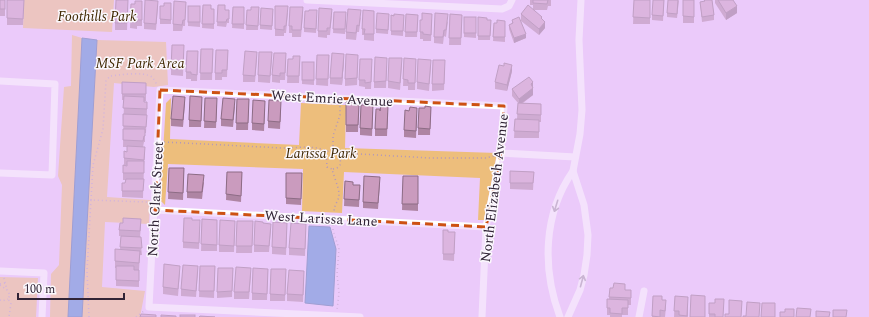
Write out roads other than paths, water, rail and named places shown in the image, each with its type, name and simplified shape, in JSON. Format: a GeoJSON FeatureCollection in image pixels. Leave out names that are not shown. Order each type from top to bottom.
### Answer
{"type":"FeatureCollection","features":[{"type":"Feature","properties":{"kind":"street"},"geometry":{"type":"LineString","coordinates":[[307,0],[502,8],[509,6],[512,0]]}},
{"type":"Feature","properties":{"kind":"street"},"geometry":{"type":"LineString","coordinates":[[568,317],[580,290],[584,275],[588,235],[584,205],[573,171],[580,134],[582,110],[579,40],[581,0]]}},
{"type":"Feature","properties":{"kind":"street"},"geometry":{"type":"LineString","coordinates":[[0,81],[55,84],[52,175],[0,173]]}},
{"type":"Feature","properties":{"kind":"street","name":"West Emrie Avenue"},"geometry":{"type":"LineString","coordinates":[[160,90],[504,106]]}},
{"type":"Feature","properties":{"kind":"street","name":"North Clark Street"},"geometry":{"type":"LineString","coordinates":[[160,90],[149,307],[360,317]]}},
{"type":"Feature","properties":{"kind":"street","name":"North Elizabeth Avenue"},"geometry":{"type":"LineString","coordinates":[[482,317],[486,227],[498,155],[504,106]]}},
{"type":"Feature","properties":{"kind":"street"},"geometry":{"type":"LineString","coordinates":[[498,155],[575,157]]}},
{"type":"Feature","properties":{"kind":"street"},"geometry":{"type":"LineString","coordinates":[[560,317],[550,282],[548,255],[549,235],[558,200],[566,181],[573,171]]}},
{"type":"Feature","properties":{"kind":"street","name":"West Larissa Lane"},"geometry":{"type":"LineString","coordinates":[[155,206],[486,227]]}},
{"type":"Feature","properties":{"kind":"street"},"geometry":{"type":"LineString","coordinates":[[2,274],[44,273],[42,317]]}},
{"type":"Feature","properties":{"kind":"street"},"geometry":{"type":"LineString","coordinates":[[639,317],[644,291]]}},
{"type":"Feature","properties":{"kind":"water"},"geometry":{"type":"Polygon","coordinates":[[[82,38],[97,40],[82,317],[68,317],[82,38]]]}},
{"type":"Feature","properties":{"kind":"water"},"geometry":{"type":"Polygon","coordinates":[[[309,226],[330,227],[336,249],[333,306],[305,303],[309,226]]]}},
{"type":"Feature","properties":{"kind":"park label","name":"Foothills Park"},"geometry":{"type":"Point","coordinates":[97,16]}},
{"type":"Feature","properties":{"kind":"park label","name":"MSF Park Area"},"geometry":{"type":"Point","coordinates":[140,63]}},
{"type":"Feature","properties":{"kind":"park label","name":"Larissa Park"},"geometry":{"type":"Point","coordinates":[321,153]}}]}
